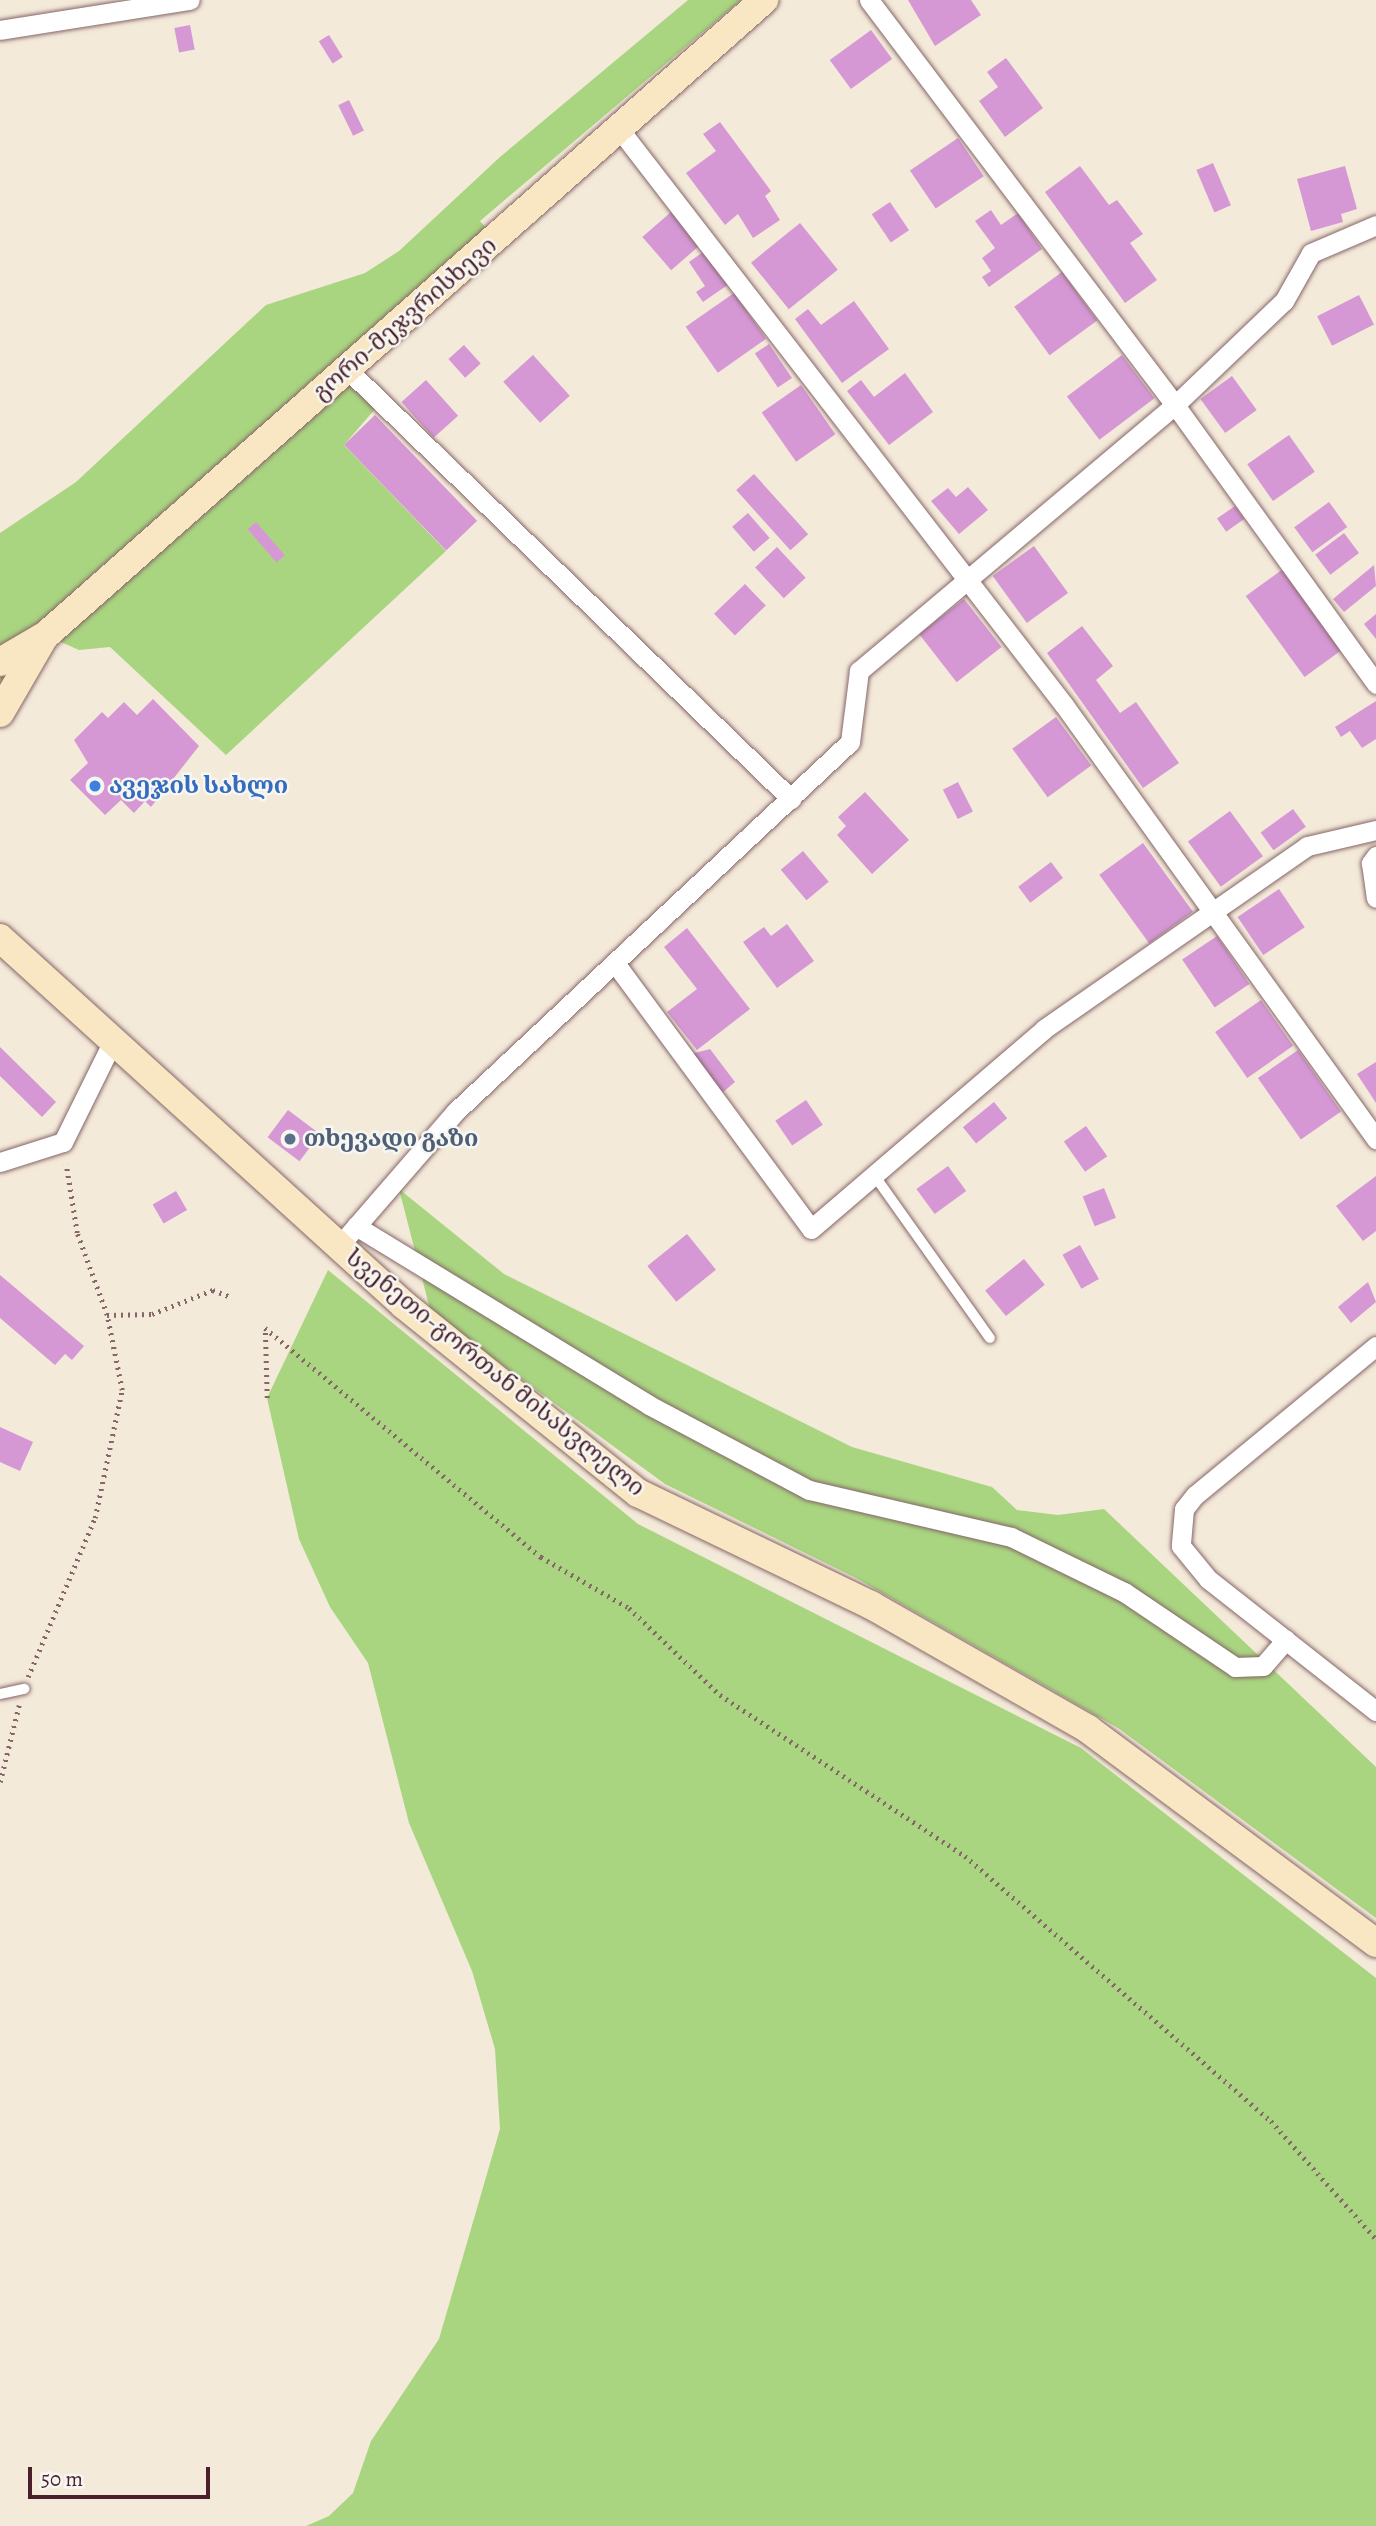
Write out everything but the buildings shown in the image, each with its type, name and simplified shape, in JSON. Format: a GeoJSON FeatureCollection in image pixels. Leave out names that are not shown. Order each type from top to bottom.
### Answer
{"type":"FeatureCollection","features":[{"type":"Feature","properties":{"kind":"main road","name":"გორი-მეჯვრისხევი"},"geometry":{"type":"LineString","coordinates":[[0,662],[46,635],[764,0]]}},
{"type":"Feature","properties":{"kind":"main road","name":"გორი-მეჯვრისხევი"},"geometry":{"type":"LineString","coordinates":[[0,713],[46,635]]}},
{"type":"Feature","properties":{"kind":"main road","name":"სვენეთი-გორთან მისასვლელი"},"geometry":{"type":"LineString","coordinates":[[0,939],[113,1041],[348,1236],[638,1493],[871,1605],[1088,1730],[1376,1943]]}},
{"type":"Feature","properties":{"kind":"street"},"geometry":{"type":"LineString","coordinates":[[0,30],[190,0]]}},
{"type":"Feature","properties":{"kind":"street"},"geometry":{"type":"LineString","coordinates":[[869,0],[1175,405],[1376,684]]}},
{"type":"Feature","properties":{"kind":"street"},"geometry":{"type":"LineString","coordinates":[[620,130],[967,580],[1215,914],[1376,1139]]}},
{"type":"Feature","properties":{"kind":"street"},"geometry":{"type":"LineString","coordinates":[[1286,1640],[1263,1666],[1235,1667],[1124,1592],[1011,1537],[809,1490],[649,1405],[348,1236],[455,1112],[850,742],[859,671],[1175,405],[1284,301],[1311,253],[1376,225]]}},
{"type":"Feature","properties":{"kind":"street"},"geometry":{"type":"LineString","coordinates":[[348,370],[791,799]]}},
{"type":"Feature","properties":{"kind":"street"},"geometry":{"type":"LineString","coordinates":[[615,963],[811,1229],[1044,1029],[1215,914],[1307,846],[1376,830]]}},
{"type":"Feature","properties":{"kind":"street"},"geometry":{"type":"LineString","coordinates":[[1376,856],[1370,863],[1376,898]]}},
{"type":"Feature","properties":{"kind":"street"},"geometry":{"type":"LineString","coordinates":[[0,1162],[63,1142],[113,1041]]}},
{"type":"Feature","properties":{"kind":"street"},"geometry":{"type":"LineString","coordinates":[[1376,1346],[1184,1509],[1181,1546],[1208,1579],[1376,1711]]}},
{"type":"Feature","properties":{"kind":"lane"},"geometry":{"type":"LineString","coordinates":[[874,1175],[990,1338]]}},
{"type":"Feature","properties":{"kind":"lane"},"geometry":{"type":"LineString","coordinates":[[0,1694],[24,1689]]}},
{"type":"Feature","properties":{"kind":"path"},"geometry":{"type":"LineString","coordinates":[[0,1782],[24,1689],[95,1518],[122,1390],[107,1315],[77,1233],[63,1142]]}},
{"type":"Feature","properties":{"kind":"path"},"geometry":{"type":"LineString","coordinates":[[107,1315],[152,1314],[212,1290],[231,1297]]}},
{"type":"Feature","properties":{"kind":"path"},"geometry":{"type":"LineString","coordinates":[[267,1398],[265,1328],[552,1565],[629,1608],[720,1695],[965,1856],[1271,2121],[1376,2239]]}},
{"type":"Feature","properties":{"kind":"green space"},"geometry":{"type":"Polygon","coordinates":[[[688,0],[741,0],[480,221],[496,239],[348,369],[381,402],[344,445],[446,551],[226,755],[110,647],[79,650],[45,635],[0,713],[0,533],[76,482],[266,305],[365,273],[399,251],[500,157],[688,0]]]}},
{"type":"Feature","properties":{"kind":"green space"},"geometry":{"type":"Polygon","coordinates":[[[399,1189],[504,1274],[852,1447],[992,1487],[1017,1510],[1058,1515],[1104,1509],[1376,1767],[1376,1918],[1118,1728],[856,1578],[665,1484],[431,1313],[399,1189]]]}},
{"type":"Feature","properties":{"kind":"green space"},"geometry":{"type":"Polygon","coordinates":[[[328,1270],[638,1524],[1081,1748],[1376,1978],[1376,2526],[306,2526],[329,2516],[353,2493],[371,2441],[439,2339],[500,2129],[495,2049],[472,1971],[409,1823],[368,1663],[330,1607],[299,1539],[267,1398],[328,1270]]]}},
{"type":"Feature","properties":{"kind":"place","name":"ავეჯის სახლი"},"geometry":{"type":"Point","coordinates":[95,786]}},
{"type":"Feature","properties":{"kind":"place","name":"თხევადი გაზი"},"geometry":{"type":"Point","coordinates":[290,1139]}}]}
